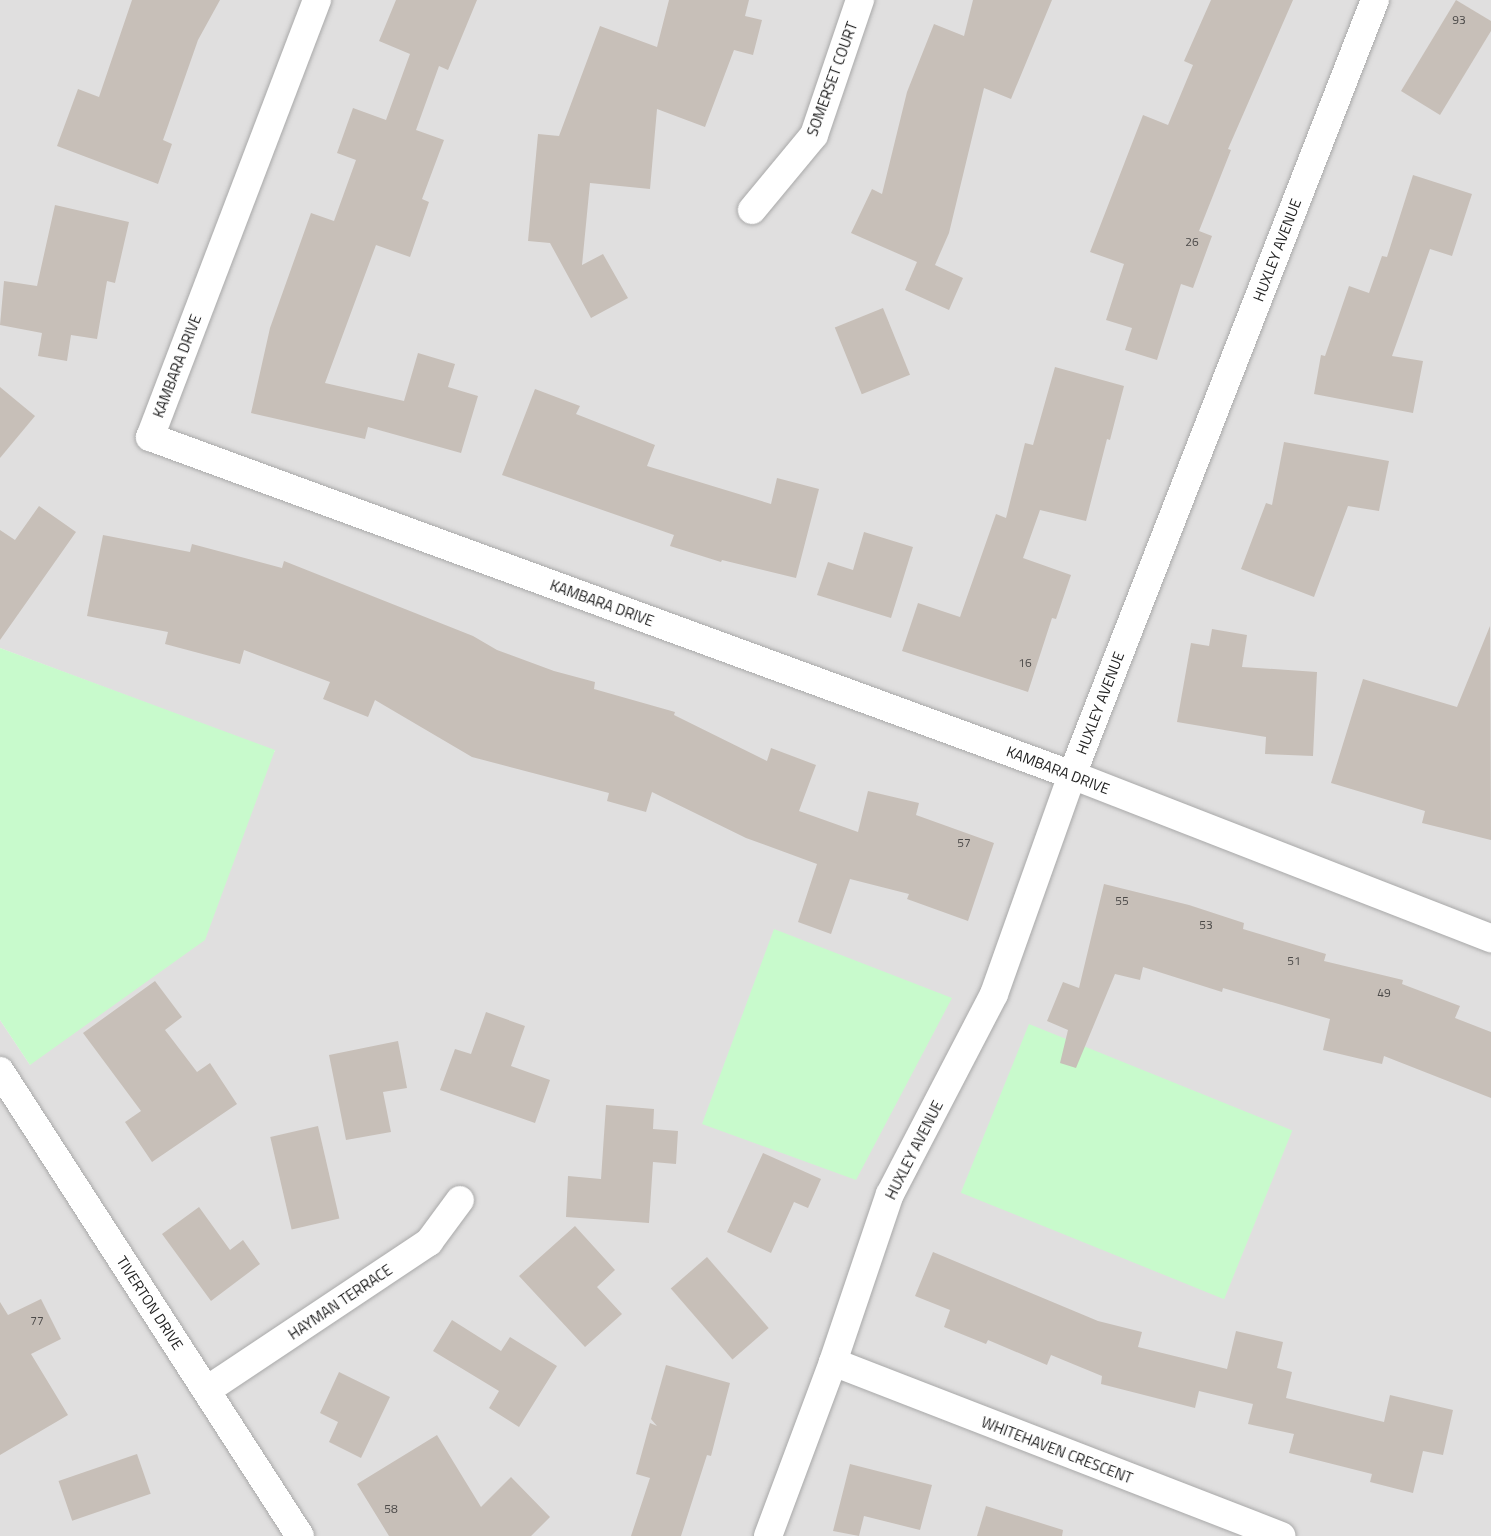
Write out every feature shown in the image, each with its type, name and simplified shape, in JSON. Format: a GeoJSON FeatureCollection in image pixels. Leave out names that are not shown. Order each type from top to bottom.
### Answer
{"type":"FeatureCollection","features":[{"type":"Feature","properties":{"kind":"street","name":"KAMBARA DRIVE"},"geometry":{"type":"LineString","coordinates":[[317,0],[150,437],[1072,775],[1491,938]]}},
{"type":"Feature","properties":{"kind":"street","name":"SOMERSET COURT"},"geometry":{"type":"LineString","coordinates":[[752,210],[814,135],[860,0]]}},
{"type":"Feature","properties":{"kind":"street","name":"HUXLEY AVENUE"},"geometry":{"type":"LineString","coordinates":[[768,1536],[833,1362],[890,1194],[994,994],[1072,775],[1375,0]]}},
{"type":"Feature","properties":{"kind":"street","name":"TIVERTON DRIVE"},"geometry":{"type":"LineString","coordinates":[[0,1071],[300,1536]]}},
{"type":"Feature","properties":{"kind":"street","name":"HAYMAN TERRACE"},"geometry":{"type":"LineString","coordinates":[[207,1390],[429,1242],[460,1200]]}},
{"type":"Feature","properties":{"kind":"street","name":"WHITEHAVEN CRESCENT"},"geometry":{"type":"LineString","coordinates":[[833,1362],[1241,1529],[1281,1536]]}},
{"type":"Feature","properties":{"kind":"shaded area"},"geometry":{"type":"Polygon","coordinates":[[[0,0],[1491,0],[1491,1536],[0,1536],[0,1020],[30,1065],[275,751],[0,648],[0,0]]]}},
{"type":"Feature","properties":{"kind":"green space"},"geometry":{"type":"Polygon","coordinates":[[[0,648],[275,750],[205,940],[30,1065],[0,1020],[0,648]]]}},
{"type":"Feature","properties":{"kind":"green space"},"geometry":{"type":"Polygon","coordinates":[[[774,929],[952,998],[856,1180],[702,1124],[774,929]]]}},
{"type":"Feature","properties":{"kind":"green space"},"geometry":{"type":"Polygon","coordinates":[[[1029,1024],[1292,1130],[1224,1299],[961,1193],[1029,1024]]]}},
{"type":"Feature","properties":{"kind":"building"},"geometry":{"type":"Polygon","coordinates":[[[132,0],[220,0],[198,40],[163,140],[172,144],[158,184],[57,146],[78,89],[99,97],[132,0]]]}},
{"type":"Feature","properties":{"kind":"building"},"geometry":{"type":"Polygon","coordinates":[[[396,0],[477,0],[448,70],[439,66],[416,130],[444,140],[422,199],[429,202],[410,257],[376,245],[325,383],[404,401],[418,353],[455,364],[448,387],[478,396],[461,453],[368,427],[365,439],[251,413],[270,328],[311,213],[334,221],[356,160],[337,153],[353,108],[386,120],[410,54],[379,41],[396,0]]]}},
{"type":"Feature","properties":{"kind":"building"},"geometry":{"type":"Polygon","coordinates":[[[669,0],[749,0],[745,16],[762,20],[753,55],[734,50],[705,127],[657,109],[650,189],[590,183],[582,265],[603,254],[628,298],[591,318],[550,243],[528,241],[538,134],[559,136],[600,26],[657,47],[669,0]]]}},
{"type":"Feature","properties":{"kind":"building"},"geometry":{"type":"Polygon","coordinates":[[[973,0],[1052,0],[1011,99],[984,88],[949,233],[935,265],[963,278],[949,310],[905,290],[917,262],[851,233],[872,189],[882,194],[907,92],[934,24],[964,36],[973,0]]]}},
{"type":"Feature","properties":{"kind":"building"},"geometry":{"type":"Polygon","coordinates":[[[1211,0],[1293,0],[1228,149],[1231,150],[1199,231],[1212,236],[1193,288],[1181,284],[1157,360],[1125,350],[1132,328],[1106,320],[1124,264],[1090,252],[1143,115],[1168,125],[1193,65],[1184,61],[1211,0]]]}},
{"type":"Feature","properties":{"kind":"building"},"geometry":{"type":"Polygon","coordinates":[[[1456,0],[1491,21],[1491,31],[1440,115],[1401,91],[1456,0]]]}},
{"type":"Feature","properties":{"kind":"building"},"geometry":{"type":"Polygon","coordinates":[[[1413,175],[1472,194],[1452,256],[1430,249],[1392,356],[1423,361],[1413,413],[1314,394],[1321,355],[1325,356],[1349,286],[1369,293],[1382,256],[1387,257],[1413,175]]]}},
{"type":"Feature","properties":{"kind":"building"},"geometry":{"type":"Polygon","coordinates":[[[55,205],[129,222],[115,283],[107,281],[97,339],[71,335],[67,361],[38,356],[42,333],[0,325],[4,281],[37,286],[55,205]]]}},
{"type":"Feature","properties":{"kind":"building"},"geometry":{"type":"Polygon","coordinates":[[[883,308],[910,375],[862,394],[835,327],[883,308]]]}},
{"type":"Feature","properties":{"kind":"building"},"geometry":{"type":"Polygon","coordinates":[[[1055,367],[1124,386],[1110,440],[1107,439],[1086,521],[1040,510],[1023,558],[1071,575],[1056,619],[1052,618],[1028,692],[902,651],[918,603],[960,617],[996,514],[1006,518],[1025,443],[1033,445],[1055,367]]]}},
{"type":"Feature","properties":{"kind":"building"},"geometry":{"type":"Polygon","coordinates":[[[0,387],[35,416],[0,458],[0,387]]]}},
{"type":"Feature","properties":{"kind":"building"},"geometry":{"type":"Polygon","coordinates":[[[535,389],[580,406],[576,414],[655,445],[647,466],[771,504],[777,478],[819,489],[796,578],[722,560],[721,562],[670,546],[674,535],[502,475],[535,389]]]}},
{"type":"Feature","properties":{"kind":"building"},"geometry":{"type":"Polygon","coordinates":[[[1284,442],[1389,461],[1379,511],[1348,506],[1314,597],[1241,569],[1266,503],[1272,505],[1284,442]]]}},
{"type":"Feature","properties":{"kind":"building"},"geometry":{"type":"Polygon","coordinates":[[[39,506],[76,532],[0,640],[0,530],[15,540],[39,506]]]}},
{"type":"Feature","properties":{"kind":"building"},"geometry":{"type":"Polygon","coordinates":[[[864,532],[913,547],[891,618],[817,595],[828,562],[853,570],[864,532]]]}},
{"type":"Feature","properties":{"kind":"building"},"geometry":{"type":"Polygon","coordinates":[[[103,535],[190,552],[192,544],[282,568],[284,561],[473,636],[497,650],[554,671],[595,682],[594,689],[675,712],[674,715],[767,761],[771,748],[816,765],[799,811],[858,832],[868,791],[919,803],[916,815],[994,843],[968,921],[907,899],[909,894],[850,879],[831,934],[798,922],[817,864],[746,838],[652,792],[646,812],[607,801],[609,793],[472,757],[375,700],[368,717],[323,699],[330,682],[244,650],[240,664],[165,644],[168,632],[87,616],[103,535]]]}},
{"type":"Feature","properties":{"kind":"building"},"geometry":{"type":"Polygon","coordinates":[[[1490,626],[1491,840],[1422,823],[1425,811],[1331,783],[1363,679],[1457,707],[1490,626]]]}},
{"type":"Feature","properties":{"kind":"building"},"geometry":{"type":"Polygon","coordinates":[[[1212,629],[1247,635],[1242,667],[1317,672],[1313,756],[1265,754],[1266,737],[1177,722],[1191,643],[1209,646],[1212,629]]]}},
{"type":"Feature","properties":{"kind":"building"},"geometry":{"type":"Polygon","coordinates":[[[1104,884],[1189,905],[1244,923],[1243,929],[1326,954],[1324,961],[1403,980],[1402,984],[1460,1006],[1455,1018],[1491,1032],[1491,1098],[1384,1056],[1382,1064],[1323,1050],[1330,1019],[1223,988],[1222,992],[1143,967],[1140,980],[1115,974],[1076,1068],[1060,1063],[1068,1030],[1047,1021],[1063,982],[1079,988],[1104,884]]]}},
{"type":"Feature","properties":{"kind":"building"},"geometry":{"type":"Polygon","coordinates":[[[155,981],[182,1017],[165,1030],[197,1072],[210,1063],[237,1104],[152,1162],[125,1122],[141,1111],[83,1033],[155,981]]]}},
{"type":"Feature","properties":{"kind":"building"},"geometry":{"type":"Polygon","coordinates":[[[486,1012],[525,1026],[511,1066],[550,1080],[535,1123],[440,1090],[455,1049],[471,1054],[486,1012]]]}},
{"type":"Feature","properties":{"kind":"building"},"geometry":{"type":"Polygon","coordinates":[[[398,1041],[407,1088],[383,1092],[391,1132],[346,1140],[329,1055],[398,1041]]]}},
{"type":"Feature","properties":{"kind":"building"},"geometry":{"type":"Polygon","coordinates":[[[606,1105],[654,1109],[653,1129],[678,1131],[676,1164],[653,1162],[649,1223],[566,1217],[568,1176],[601,1179],[606,1105]]]}},
{"type":"Feature","properties":{"kind":"building"},"geometry":{"type":"Polygon","coordinates":[[[318,1126],[339,1219],[292,1230],[270,1137],[318,1126]]]}},
{"type":"Feature","properties":{"kind":"building"},"geometry":{"type":"Polygon","coordinates":[[[763,1153],[821,1179],[808,1208],[794,1202],[771,1253],[727,1232],[763,1153]]]}},
{"type":"Feature","properties":{"kind":"building"},"geometry":{"type":"Polygon","coordinates":[[[199,1207],[230,1250],[243,1240],[260,1264],[211,1301],[162,1234],[199,1207]]]}},
{"type":"Feature","properties":{"kind":"building"},"geometry":{"type":"Polygon","coordinates":[[[575,1226],[615,1270],[597,1287],[622,1314],[585,1347],[519,1276],[575,1226]]]}},
{"type":"Feature","properties":{"kind":"building"},"geometry":{"type":"Polygon","coordinates":[[[933,1252],[1098,1321],[1142,1332],[1138,1347],[1227,1369],[1236,1331],[1283,1342],[1277,1368],[1292,1372],[1286,1398],[1384,1422],[1390,1395],[1453,1410],[1443,1455],[1423,1451],[1413,1493],[1370,1482],[1372,1474],[1289,1453],[1294,1434],[1248,1424],[1253,1404],[1199,1391],[1195,1408],[1101,1384],[1102,1376],[1051,1355],[1047,1365],[988,1340],[986,1344],[944,1327],[950,1310],[915,1296],[933,1252]]]}},
{"type":"Feature","properties":{"kind":"building"},"geometry":{"type":"Polygon","coordinates":[[[707,1257],[769,1328],[732,1359],[671,1288],[707,1257]]]}},
{"type":"Feature","properties":{"kind":"building"},"geometry":{"type":"Polygon","coordinates":[[[41,1299],[61,1339],[31,1354],[68,1415],[0,1455],[0,1302],[8,1315],[41,1299]]]}},
{"type":"Feature","properties":{"kind":"building"},"geometry":{"type":"Polygon","coordinates":[[[452,1320],[501,1351],[510,1337],[557,1366],[519,1427],[489,1408],[499,1391],[433,1351],[452,1320]]]}},
{"type":"Feature","properties":{"kind":"building"},"geometry":{"type":"Polygon","coordinates":[[[666,1365],[730,1383],[711,1456],[707,1455],[681,1536],[631,1536],[650,1478],[636,1474],[650,1423],[657,1426],[651,1419],[666,1365]]]}},
{"type":"Feature","properties":{"kind":"building"},"geometry":{"type":"Polygon","coordinates":[[[339,1372],[390,1397],[361,1458],[329,1442],[338,1422],[320,1413],[339,1372]]]}},
{"type":"Feature","properties":{"kind":"building"},"geometry":{"type":"Polygon","coordinates":[[[437,1435],[481,1507],[511,1477],[550,1517],[531,1536],[389,1536],[357,1484],[437,1435]]]}},
{"type":"Feature","properties":{"kind":"building"},"geometry":{"type":"Polygon","coordinates":[[[137,1454],[151,1494],[72,1521],[59,1481],[137,1454]]]}},
{"type":"Feature","properties":{"kind":"building"},"geometry":{"type":"Polygon","coordinates":[[[850,1464],[932,1485],[920,1530],[864,1516],[859,1536],[833,1531],[850,1464]]]}},
{"type":"Feature","properties":{"kind":"building"},"geometry":{"type":"Polygon","coordinates":[[[986,1506],[1063,1530],[1062,1536],[977,1536],[986,1506]]]}}]}
